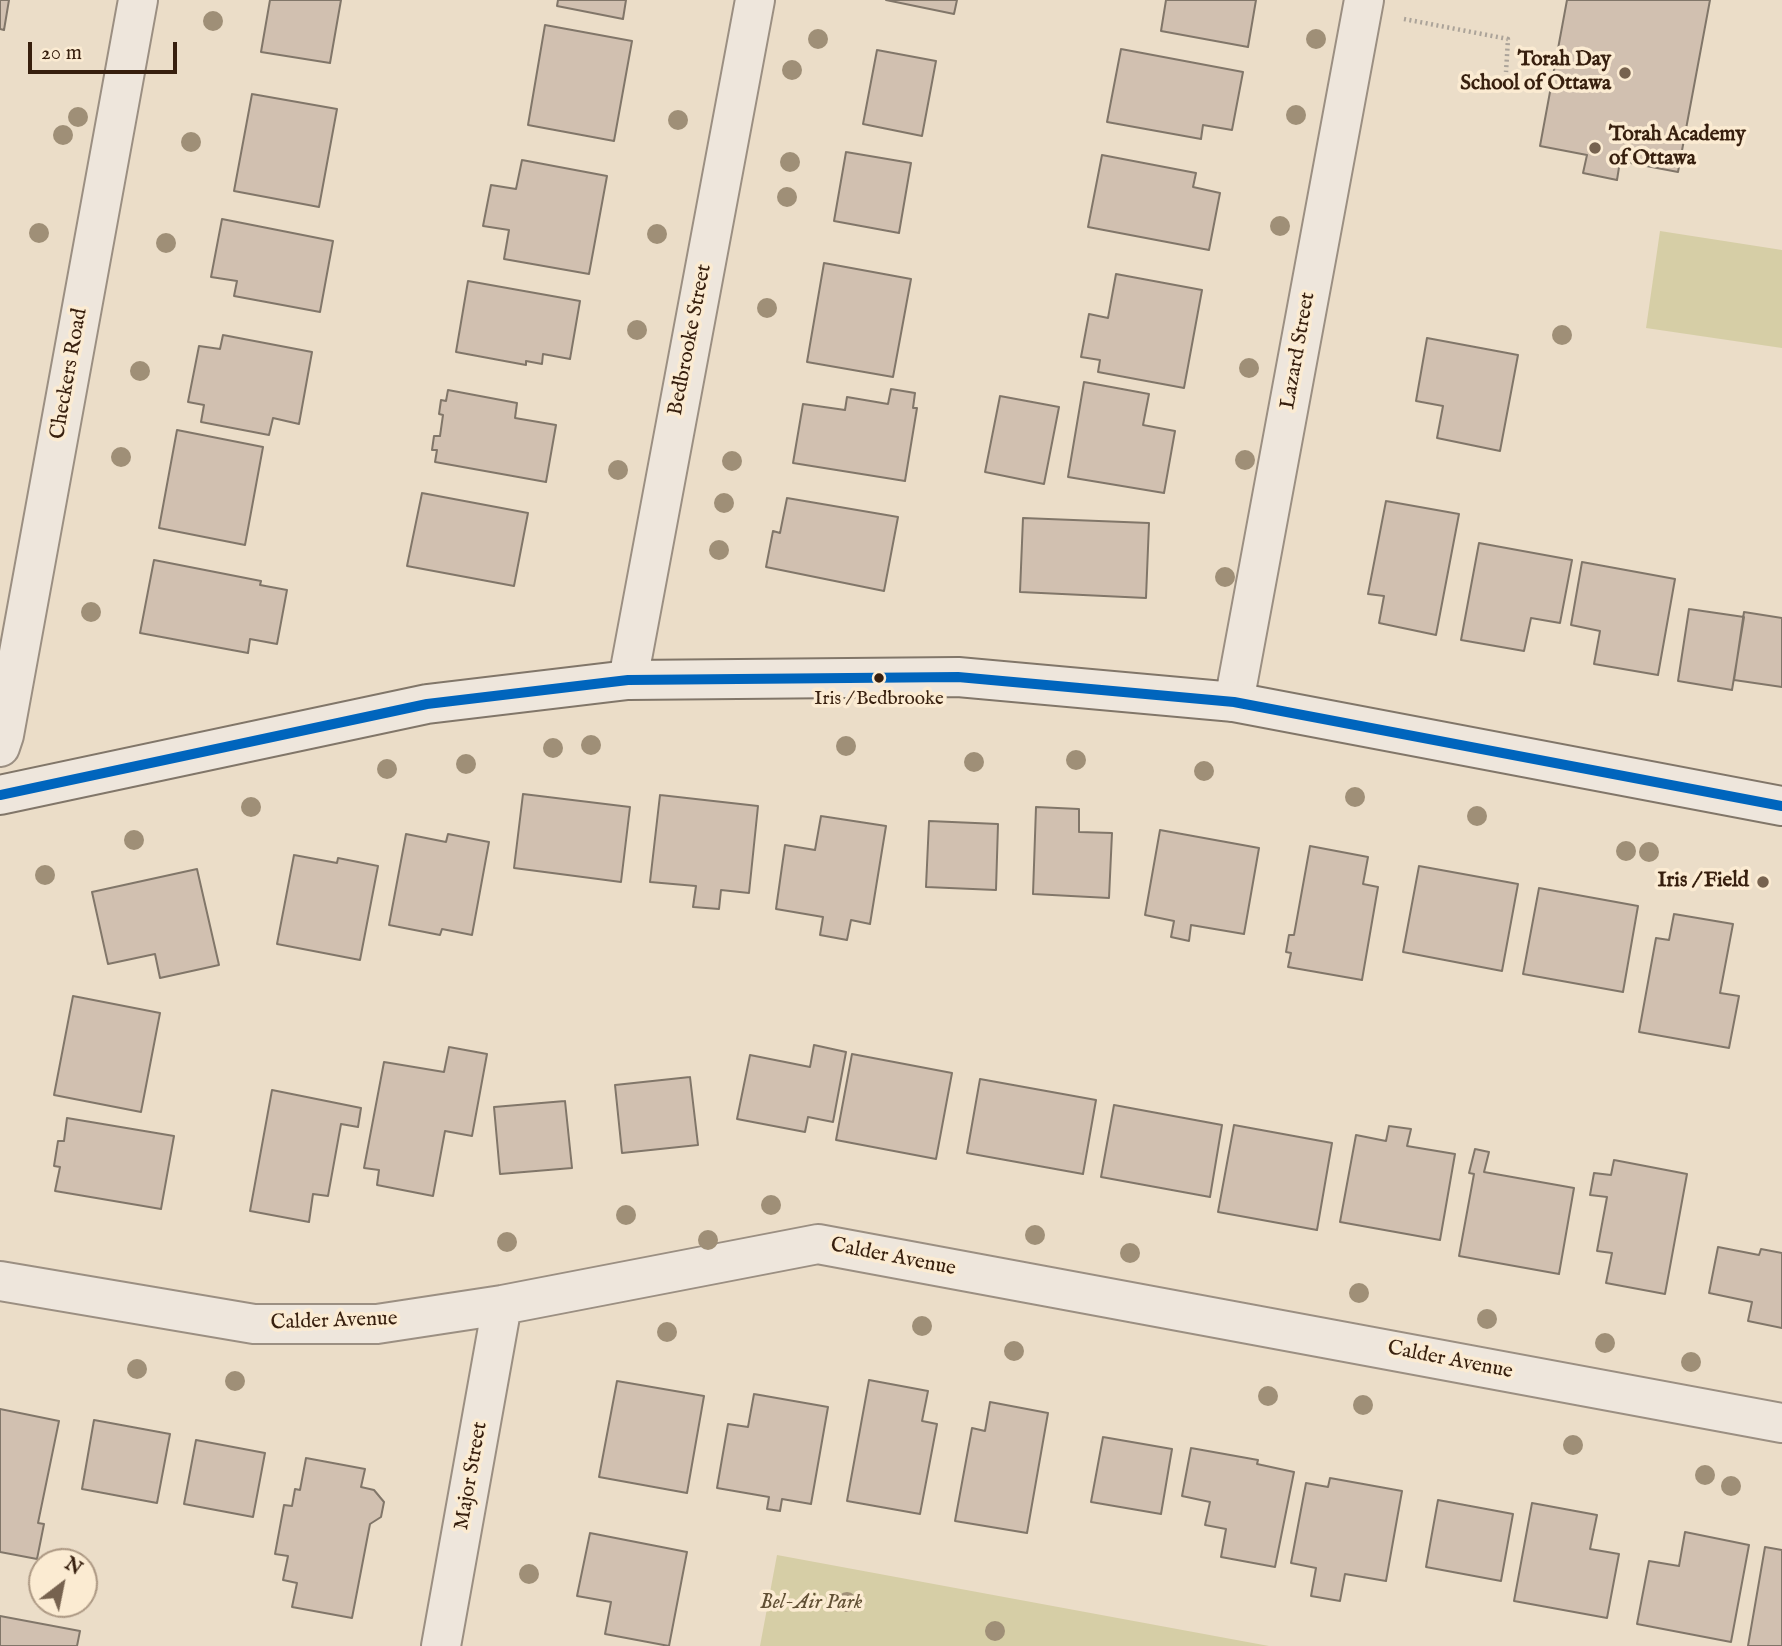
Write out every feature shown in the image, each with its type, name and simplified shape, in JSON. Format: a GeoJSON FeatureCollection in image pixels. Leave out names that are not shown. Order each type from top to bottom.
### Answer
{"type":"FeatureCollection","features":[{"type":"Feature","properties":{"kind":"street","name":"Checkers Road"},"geometry":{"type":"LineString","coordinates":[[0,747],[7,722],[138,0]]}},
{"type":"Feature","properties":{"kind":"street","name":"Bedbrooke Street"},"geometry":{"type":"LineString","coordinates":[[628,680],[755,0]]}},
{"type":"Feature","properties":{"kind":"street","name":"Lazard Street"},"geometry":{"type":"LineString","coordinates":[[1234,702],[1363,6]]}},
{"type":"Feature","properties":{"kind":"street"},"geometry":{"type":"LineString","coordinates":[[0,795],[427,704],[628,680],[958,677],[1234,702],[1782,806]]}},
{"type":"Feature","properties":{"kind":"street","name":"Calder Avenue"},"geometry":{"type":"LineString","coordinates":[[0,1281],[254,1324],[377,1324],[502,1305],[818,1244],[1782,1423]]}},
{"type":"Feature","properties":{"kind":"street","name":"Major Street"},"geometry":{"type":"LineString","coordinates":[[441,1646],[502,1305]]}},
{"type":"Feature","properties":{"kind":"path"},"geometry":{"type":"LineString","coordinates":[[1363,6],[1508,39],[1506,72]]}},
{"type":"Feature","properties":{"kind":"green space"},"geometry":{"type":"Polygon","coordinates":[[[1660,231],[1782,250],[1782,348],[1646,328],[1660,231]]]}},
{"type":"Feature","properties":{"kind":"green space","name":"Bel-Air Park"},"geometry":{"type":"Polygon","coordinates":[[[777,1555],[1269,1646],[760,1646],[777,1555]]]}},
{"type":"Feature","properties":{"kind":"building"},"geometry":{"type":"Polygon","coordinates":[[[0,0],[9,0],[4,30],[0,29],[0,0]]]}},
{"type":"Feature","properties":{"kind":"building"},"geometry":{"type":"Polygon","coordinates":[[[270,0],[341,0],[330,63],[261,52],[270,0]]]}},
{"type":"Feature","properties":{"kind":"building"},"geometry":{"type":"Polygon","coordinates":[[[558,0],[626,0],[623,19],[557,6],[558,0]]]}},
{"type":"Feature","properties":{"kind":"building"},"geometry":{"type":"Polygon","coordinates":[[[886,0],[957,0],[954,14],[886,0]]]}},
{"type":"Feature","properties":{"kind":"building"},"geometry":{"type":"Polygon","coordinates":[[[1166,0],[1256,0],[1248,47],[1161,31],[1166,0]]]}},
{"type":"Feature","properties":{"kind":"building","name":"Torah Day School of Ottawa"},"geometry":{"type":"Polygon","coordinates":[[[1567,0],[1710,0],[1678,172],[1620,161],[1617,180],[1583,173],[1587,155],[1540,146],[1567,0]]]}},
{"type":"Feature","properties":{"kind":"building"},"geometry":{"type":"Polygon","coordinates":[[[545,25],[632,41],[614,141],[528,125],[545,25]]]}},
{"type":"Feature","properties":{"kind":"building"},"geometry":{"type":"Polygon","coordinates":[[[1121,49],[1243,72],[1232,130],[1203,125],[1201,139],[1107,122],[1121,49]]]}},
{"type":"Feature","properties":{"kind":"building"},"geometry":{"type":"Polygon","coordinates":[[[877,50],[936,61],[922,136],[863,124],[877,50]]]}},
{"type":"Feature","properties":{"kind":"building"},"geometry":{"type":"Polygon","coordinates":[[[252,94],[337,109],[319,207],[234,191],[252,94]]]}},
{"type":"Feature","properties":{"kind":"building"},"geometry":{"type":"Polygon","coordinates":[[[846,152],[911,163],[899,233],[834,221],[846,152]]]}},
{"type":"Feature","properties":{"kind":"building"},"geometry":{"type":"Polygon","coordinates":[[[1102,155],[1196,173],[1193,187],[1220,193],[1209,250],[1088,227],[1102,155]]]}},
{"type":"Feature","properties":{"kind":"building"},"geometry":{"type":"Polygon","coordinates":[[[522,160],[607,176],[589,274],[504,259],[509,230],[483,226],[491,185],[516,189],[522,160]]]}},
{"type":"Feature","properties":{"kind":"building"},"geometry":{"type":"Polygon","coordinates":[[[222,219],[333,241],[320,312],[234,296],[237,281],[211,277],[222,219]]]}},
{"type":"Feature","properties":{"kind":"building"},"geometry":{"type":"Polygon","coordinates":[[[824,263],[911,279],[893,377],[807,362],[824,263]]]}},
{"type":"Feature","properties":{"kind":"building"},"geometry":{"type":"Polygon","coordinates":[[[1116,274],[1202,290],[1184,388],[1098,372],[1100,360],[1081,357],[1089,314],[1108,318],[1116,274]]]}},
{"type":"Feature","properties":{"kind":"building"},"geometry":{"type":"Polygon","coordinates":[[[468,281],[580,301],[570,359],[543,354],[542,364],[526,361],[526,365],[456,352],[468,281]]]}},
{"type":"Feature","properties":{"kind":"building"},"geometry":{"type":"Polygon","coordinates":[[[223,335],[312,352],[299,424],[273,418],[269,435],[201,422],[204,405],[188,402],[199,346],[220,349],[223,335]]]}},
{"type":"Feature","properties":{"kind":"building"},"geometry":{"type":"Polygon","coordinates":[[[1427,338],[1518,355],[1500,451],[1437,438],[1443,406],[1416,401],[1427,338]]]}},
{"type":"Feature","properties":{"kind":"building"},"geometry":{"type":"Polygon","coordinates":[[[1084,382],[1149,394],[1143,425],[1175,431],[1164,493],[1068,477],[1084,382]]]}},
{"type":"Feature","properties":{"kind":"building"},"geometry":{"type":"Polygon","coordinates":[[[891,389],[915,393],[913,408],[917,408],[905,481],[793,463],[803,404],[845,410],[847,397],[888,404],[891,389]]]}},
{"type":"Feature","properties":{"kind":"building"},"geometry":{"type":"Polygon","coordinates":[[[448,390],[517,403],[515,418],[556,425],[546,482],[435,462],[437,450],[432,450],[434,436],[440,436],[443,415],[439,414],[441,400],[446,401],[448,390]]]}},
{"type":"Feature","properties":{"kind":"building"},"geometry":{"type":"Polygon","coordinates":[[[1000,396],[1059,407],[1044,484],[985,472],[1000,396]]]}},
{"type":"Feature","properties":{"kind":"building"},"geometry":{"type":"Polygon","coordinates":[[[177,430],[263,447],[245,545],[159,528],[177,430]]]}},
{"type":"Feature","properties":{"kind":"building"},"geometry":{"type":"Polygon","coordinates":[[[422,493],[528,513],[514,586],[407,566],[422,493]]]}},
{"type":"Feature","properties":{"kind":"building"},"geometry":{"type":"Polygon","coordinates":[[[787,498],[898,517],[884,591],[766,567],[773,531],[780,533],[787,498]]]}},
{"type":"Feature","properties":{"kind":"building"},"geometry":{"type":"Polygon","coordinates":[[[1386,501],[1459,514],[1436,635],[1379,623],[1384,596],[1368,594],[1386,501]]]}},
{"type":"Feature","properties":{"kind":"building"},"geometry":{"type":"Polygon","coordinates":[[[1023,518],[1149,523],[1146,598],[1020,592],[1023,518]]]}},
{"type":"Feature","properties":{"kind":"building"},"geometry":{"type":"Polygon","coordinates":[[[1479,543],[1572,560],[1560,623],[1531,618],[1524,651],[1461,640],[1479,543]]]}},
{"type":"Feature","properties":{"kind":"building"},"geometry":{"type":"Polygon","coordinates":[[[154,560],[261,581],[260,585],[287,590],[277,644],[250,639],[248,653],[140,633],[154,560]]]}},
{"type":"Feature","properties":{"kind":"building"},"geometry":{"type":"Polygon","coordinates":[[[1582,562],[1675,579],[1658,675],[1594,664],[1600,631],[1571,625],[1582,562]]]}},
{"type":"Feature","properties":{"kind":"building"},"geometry":{"type":"Polygon","coordinates":[[[1689,609],[1744,617],[1732,690],[1678,681],[1689,609]]]}},
{"type":"Feature","properties":{"kind":"building"},"geometry":{"type":"Polygon","coordinates":[[[1744,612],[1782,618],[1782,687],[1734,680],[1744,612]]]}},
{"type":"Feature","properties":{"kind":"building"},"geometry":{"type":"Polygon","coordinates":[[[523,794],[630,807],[621,882],[514,868],[523,794]]]}},
{"type":"Feature","properties":{"kind":"building"},"geometry":{"type":"Polygon","coordinates":[[[660,795],[758,806],[749,893],[721,890],[719,909],[693,907],[696,886],[650,882],[660,795]]]}},
{"type":"Feature","properties":{"kind":"building"},"geometry":{"type":"Polygon","coordinates":[[[1036,807],[1079,809],[1079,832],[1112,833],[1109,898],[1033,894],[1036,807]]]}},
{"type":"Feature","properties":{"kind":"building"},"geometry":{"type":"Polygon","coordinates":[[[821,816],[886,826],[870,924],[851,920],[847,940],[820,935],[823,917],[776,909],[785,845],[815,850],[821,816]]]}},
{"type":"Feature","properties":{"kind":"building"},"geometry":{"type":"Polygon","coordinates":[[[929,821],[998,824],[996,890],[926,887],[929,821]]]}},
{"type":"Feature","properties":{"kind":"building"},"geometry":{"type":"Polygon","coordinates":[[[1160,830],[1259,848],[1244,934],[1191,925],[1189,941],[1171,937],[1174,921],[1145,915],[1160,830]]]}},
{"type":"Feature","properties":{"kind":"building"},"geometry":{"type":"Polygon","coordinates":[[[406,834],[446,842],[448,834],[489,842],[472,935],[442,929],[440,935],[389,925],[406,834]]]}},
{"type":"Feature","properties":{"kind":"building"},"geometry":{"type":"Polygon","coordinates":[[[1310,846],[1368,857],[1363,884],[1378,887],[1362,980],[1288,967],[1291,953],[1286,952],[1289,935],[1294,935],[1310,846]]]}},
{"type":"Feature","properties":{"kind":"building"},"geometry":{"type":"Polygon","coordinates":[[[294,855],[337,863],[338,858],[378,866],[360,960],[277,944],[294,855]]]}},
{"type":"Feature","properties":{"kind":"building"},"geometry":{"type":"Polygon","coordinates":[[[1419,866],[1518,884],[1502,971],[1403,952],[1419,866]]]}},
{"type":"Feature","properties":{"kind":"building"},"geometry":{"type":"Polygon","coordinates":[[[197,869],[219,965],[160,978],[155,954],[108,964],[92,892],[197,869]]]}},
{"type":"Feature","properties":{"kind":"building"},"geometry":{"type":"Polygon","coordinates":[[[1539,888],[1638,906],[1623,992],[1523,974],[1539,888]]]}},
{"type":"Feature","properties":{"kind":"building"},"geometry":{"type":"Polygon","coordinates":[[[1674,914],[1733,924],[1720,993],[1739,996],[1729,1048],[1639,1032],[1656,938],[1669,940],[1674,914]]]}},
{"type":"Feature","properties":{"kind":"building"},"geometry":{"type":"Polygon","coordinates":[[[73,996],[160,1013],[141,1112],[54,1095],[73,996]]]}},
{"type":"Feature","properties":{"kind":"building"},"geometry":{"type":"Polygon","coordinates":[[[814,1045],[846,1052],[833,1122],[808,1117],[805,1132],[737,1119],[750,1055],[810,1067],[814,1045]]]}},
{"type":"Feature","properties":{"kind":"building"},"geometry":{"type":"Polygon","coordinates":[[[449,1047],[487,1054],[472,1136],[445,1131],[433,1196],[377,1185],[379,1170],[364,1168],[384,1062],[444,1072],[449,1047]]]}},
{"type":"Feature","properties":{"kind":"building"},"geometry":{"type":"Polygon","coordinates":[[[852,1054],[952,1073],[936,1159],[836,1140],[852,1054]]]}},
{"type":"Feature","properties":{"kind":"building"},"geometry":{"type":"Polygon","coordinates":[[[690,1077],[698,1145],[622,1153],[615,1085],[690,1077]]]}},
{"type":"Feature","properties":{"kind":"building"},"geometry":{"type":"Polygon","coordinates":[[[980,1079],[1096,1100],[1083,1174],[967,1153],[980,1079]]]}},
{"type":"Feature","properties":{"kind":"building"},"geometry":{"type":"Polygon","coordinates":[[[272,1090],[361,1108],[358,1127],[341,1124],[328,1196],[313,1194],[309,1222],[250,1211],[272,1090]]]}},
{"type":"Feature","properties":{"kind":"building"},"geometry":{"type":"Polygon","coordinates":[[[565,1101],[572,1168],[500,1174],[494,1107],[565,1101]]]}},
{"type":"Feature","properties":{"kind":"building"},"geometry":{"type":"Polygon","coordinates":[[[1114,1105],[1222,1125],[1210,1197],[1101,1177],[1114,1105]]]}},
{"type":"Feature","properties":{"kind":"building"},"geometry":{"type":"Polygon","coordinates":[[[67,1118],[174,1136],[161,1209],[55,1191],[60,1167],[54,1166],[58,1141],[64,1141],[67,1118]]]}},
{"type":"Feature","properties":{"kind":"building"},"geometry":{"type":"Polygon","coordinates":[[[1234,1125],[1332,1143],[1317,1230],[1218,1212],[1234,1125]]]}},
{"type":"Feature","properties":{"kind":"building"},"geometry":{"type":"Polygon","coordinates":[[[1389,1126],[1411,1129],[1407,1146],[1455,1154],[1440,1240],[1340,1222],[1356,1135],[1386,1141],[1389,1126]]]}},
{"type":"Feature","properties":{"kind":"building"},"geometry":{"type":"Polygon","coordinates":[[[1475,1149],[1489,1152],[1484,1172],[1574,1188],[1559,1274],[1459,1256],[1474,1174],[1469,1173],[1475,1149]]]}},
{"type":"Feature","properties":{"kind":"building"},"geometry":{"type":"Polygon","coordinates":[[[1614,1160],[1687,1174],[1665,1294],[1606,1283],[1612,1253],[1597,1251],[1607,1197],[1590,1195],[1594,1173],[1611,1175],[1614,1160]]]}},
{"type":"Feature","properties":{"kind":"building"},"geometry":{"type":"Polygon","coordinates":[[[1718,1247],[1759,1255],[1761,1249],[1782,1253],[1782,1328],[1748,1321],[1752,1302],[1709,1293],[1718,1247]]]}},
{"type":"Feature","properties":{"kind":"building"},"geometry":{"type":"Polygon","coordinates":[[[869,1380],[928,1391],[922,1421],[937,1424],[920,1514],[847,1501],[869,1380]]]}},
{"type":"Feature","properties":{"kind":"building"},"geometry":{"type":"Polygon","coordinates":[[[617,1381],[704,1396],[687,1493],[599,1477],[617,1381]]]}},
{"type":"Feature","properties":{"kind":"building"},"geometry":{"type":"Polygon","coordinates":[[[754,1394],[828,1407],[811,1504],[782,1499],[780,1511],[767,1509],[769,1497],[717,1488],[728,1424],[748,1427],[754,1394]]]}},
{"type":"Feature","properties":{"kind":"building"},"geometry":{"type":"Polygon","coordinates":[[[990,1402],[1048,1413],[1027,1533],[955,1521],[972,1428],[985,1431],[990,1402]]]}},
{"type":"Feature","properties":{"kind":"building"},"geometry":{"type":"Polygon","coordinates":[[[0,1409],[59,1421],[38,1523],[44,1524],[39,1548],[28,1548],[28,1557],[0,1552],[0,1409]]]}},
{"type":"Feature","properties":{"kind":"building"},"geometry":{"type":"Polygon","coordinates":[[[94,1420],[170,1434],[157,1503],[82,1489],[94,1420]]]}},
{"type":"Feature","properties":{"kind":"building"},"geometry":{"type":"Polygon","coordinates":[[[1103,1437],[1172,1449],[1161,1514],[1091,1502],[1103,1437]]]}},
{"type":"Feature","properties":{"kind":"building"},"geometry":{"type":"Polygon","coordinates":[[[196,1440],[265,1453],[253,1517],[184,1504],[196,1440]]]}},
{"type":"Feature","properties":{"kind":"building"},"geometry":{"type":"Polygon","coordinates":[[[1191,1448],[1258,1460],[1257,1464],[1294,1472],[1275,1567],[1221,1557],[1226,1529],[1205,1525],[1210,1502],[1182,1496],[1191,1448]]]}},
{"type":"Feature","properties":{"kind":"building"},"geometry":{"type":"Polygon","coordinates":[[[306,1458],[365,1469],[361,1487],[374,1490],[384,1502],[381,1517],[370,1524],[352,1618],[292,1607],[297,1583],[283,1580],[288,1556],[275,1554],[284,1505],[292,1506],[295,1489],[300,1490],[306,1458]]]}},
{"type":"Feature","properties":{"kind":"building"},"geometry":{"type":"Polygon","coordinates":[[[1330,1478],[1402,1491],[1386,1581],[1345,1574],[1340,1601],[1311,1596],[1316,1568],[1291,1563],[1306,1483],[1328,1487],[1330,1478]]]}},
{"type":"Feature","properties":{"kind":"building"},"geometry":{"type":"Polygon","coordinates":[[[1438,1500],[1513,1514],[1501,1581],[1426,1567],[1438,1500]]]}},
{"type":"Feature","properties":{"kind":"building"},"geometry":{"type":"Polygon","coordinates":[[[1532,1503],[1597,1515],[1590,1549],[1619,1554],[1607,1618],[1514,1601],[1532,1503]]]}},
{"type":"Feature","properties":{"kind":"building"},"geometry":{"type":"Polygon","coordinates":[[[1685,1532],[1749,1545],[1731,1642],[1637,1624],[1649,1561],[1679,1566],[1685,1532]]]}},
{"type":"Feature","properties":{"kind":"building"},"geometry":{"type":"Polygon","coordinates":[[[590,1533],[687,1552],[669,1646],[605,1634],[611,1602],[577,1596],[590,1533]]]}},
{"type":"Feature","properties":{"kind":"building"},"geometry":{"type":"Polygon","coordinates":[[[1765,1547],[1782,1550],[1782,1646],[1748,1646],[1765,1547]]]}},
{"type":"Feature","properties":{"kind":"building"},"geometry":{"type":"Polygon","coordinates":[[[0,1616],[80,1631],[77,1646],[0,1646],[0,1616]]]}},
{"type":"Feature","properties":{"kind":"transit line"},"geometry":{"type":"LineString","coordinates":[[0,795],[427,704],[628,680],[958,677],[1234,702],[1782,806]]}},
{"type":"Feature","properties":{"kind":"place","name":"Torah Day School of Ottawa"},"geometry":{"type":"Point","coordinates":[1625,73]}},
{"type":"Feature","properties":{"kind":"place","name":"Torah Academy of Ottawa"},"geometry":{"type":"Point","coordinates":[1595,148]}},
{"type":"Feature","properties":{"kind":"place","name":"Iris / Bedbrooke"},"geometry":{"type":"Point","coordinates":[879,678]}},
{"type":"Feature","properties":{"kind":"place","name":"Iris / Field"},"geometry":{"type":"Point","coordinates":[1763,882]}}]}
